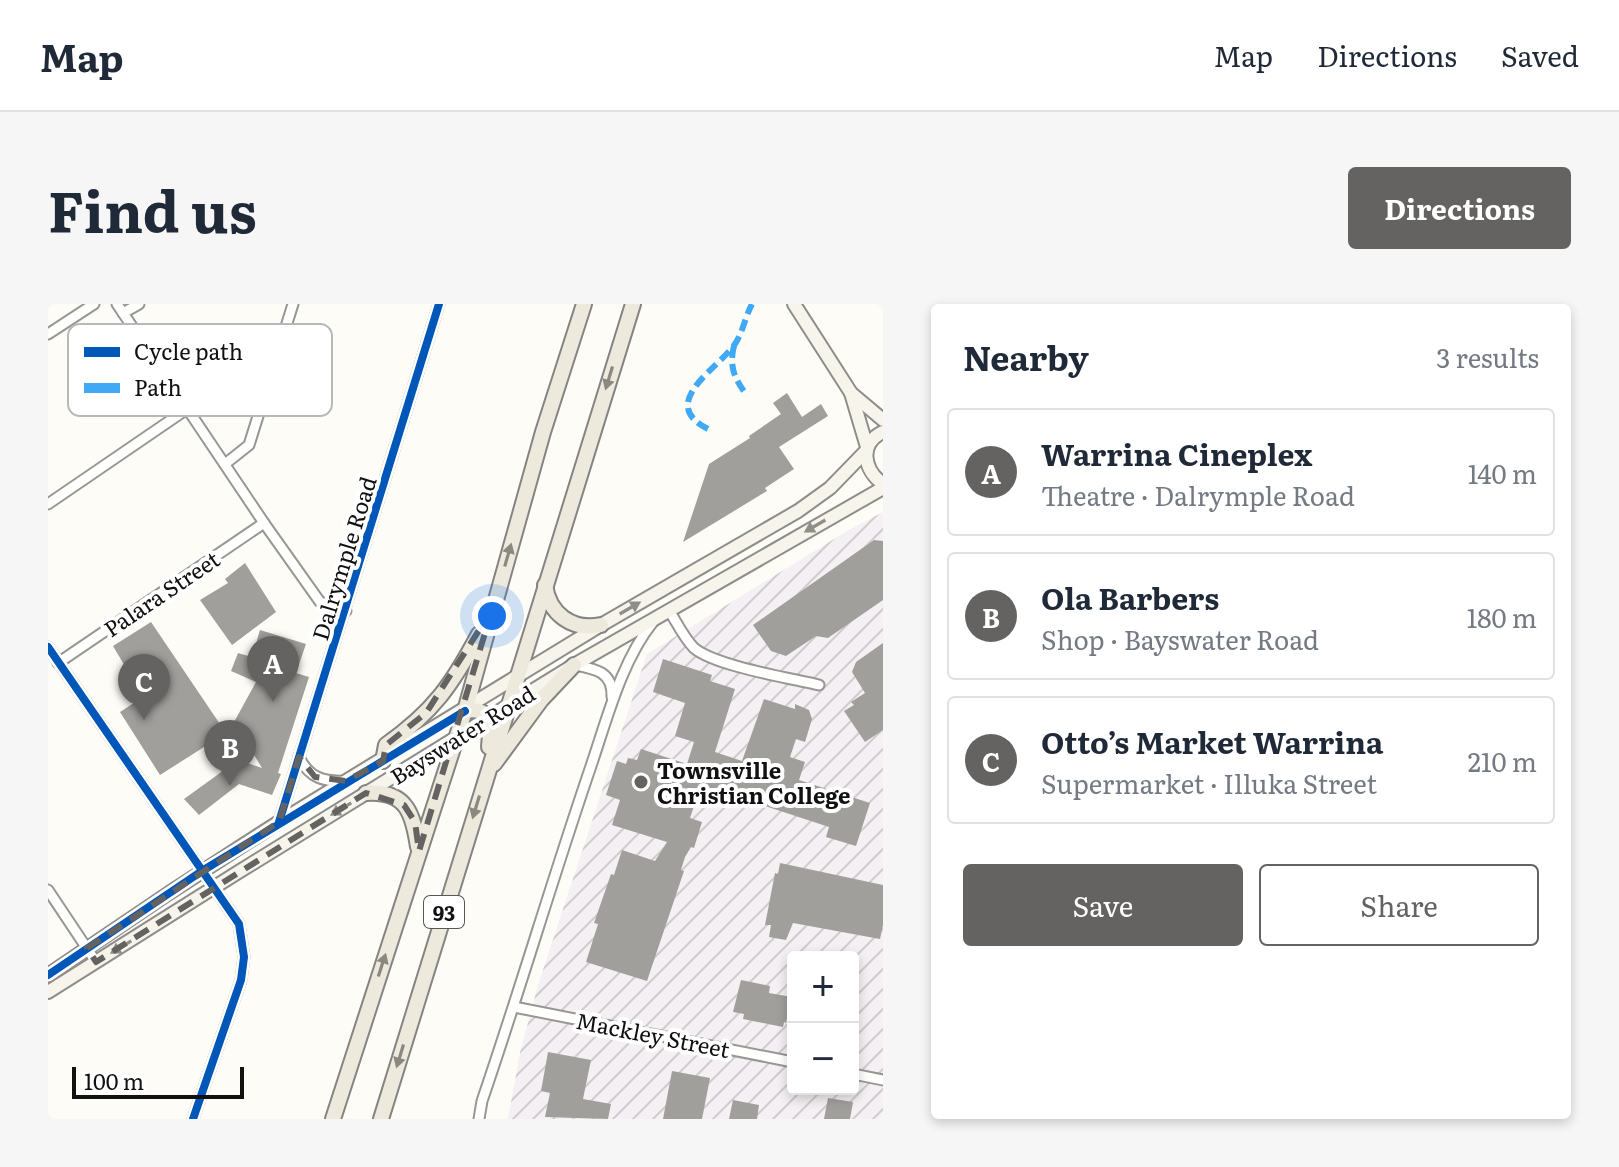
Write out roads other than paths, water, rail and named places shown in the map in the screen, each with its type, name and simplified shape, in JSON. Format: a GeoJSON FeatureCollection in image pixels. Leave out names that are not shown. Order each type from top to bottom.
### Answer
{"type":"FeatureCollection","features":[{"type":"Feature","properties":{"kind":"main road","name":"93"},"geometry":{"type":"LineString","coordinates":[[333,1119],[465,711],[543,432],[584,304]]}},
{"type":"Feature","properties":{"kind":"main road","name":"93"},"geometry":{"type":"LineString","coordinates":[[381,1119],[633,304]]}},
{"type":"Feature","properties":{"kind":"main road"},"geometry":{"type":"LineString","coordinates":[[794,304],[851,393],[883,420]]}},
{"type":"Feature","properties":{"kind":"main road"},"geometry":{"type":"LineString","coordinates":[[851,393],[870,472],[883,486]]}},
{"type":"Feature","properties":{"kind":"main road","name":"Bayswater Road"},"geometry":{"type":"LineString","coordinates":[[48,975],[279,822],[601,625],[815,500],[883,432]]}},
{"type":"Feature","properties":{"kind":"main road","name":"Bayswater Road"},"geometry":{"type":"LineString","coordinates":[[48,992],[574,665],[883,486]]}},
{"type":"Feature","properties":{"kind":"main road"},"geometry":{"type":"LineString","coordinates":[[545,584],[551,605],[561,617],[580,626],[601,625]]}},
{"type":"Feature","properties":{"kind":"main road"},"geometry":{"type":"LineString","coordinates":[[383,761],[386,745],[417,723],[445,692],[492,610]]}},
{"type":"Feature","properties":{"kind":"main road"},"geometry":{"type":"LineString","coordinates":[[485,777],[521,725],[574,665]]}},
{"type":"Feature","properties":{"kind":"main road"},"geometry":{"type":"LineString","coordinates":[[465,711],[476,709],[487,718],[490,737],[485,777]]}},
{"type":"Feature","properties":{"kind":"main road"},"geometry":{"type":"LineString","coordinates":[[366,793],[386,795],[404,805],[415,822],[419,851]]}},
{"type":"Feature","properties":{"kind":"street"},"geometry":{"type":"LineString","coordinates":[[48,334],[94,304]]}},
{"type":"Feature","properties":{"kind":"street"},"geometry":{"type":"LineString","coordinates":[[117,304],[130,324]]}},
{"type":"Feature","properties":{"kind":"street"},"geometry":{"type":"LineString","coordinates":[[123,313],[139,304]]}},
{"type":"Feature","properties":{"kind":"street"},"geometry":{"type":"LineString","coordinates":[[287,324],[293,304]]}},
{"type":"Feature","properties":{"kind":"street","name":"Dalrymple Road"},"geometry":{"type":"LineString","coordinates":[[279,822],[439,304]]}},
{"type":"Feature","properties":{"kind":"street"},"geometry":{"type":"LineString","coordinates":[[48,504],[177,416]]}},
{"type":"Feature","properties":{"kind":"street"},"geometry":{"type":"LineString","coordinates":[[192,416],[320,602],[346,611]]}},
{"type":"Feature","properties":{"kind":"street"},"geometry":{"type":"LineString","coordinates":[[225,464],[249,445],[258,416]]}},
{"type":"Feature","properties":{"kind":"street","name":"Palara Street"},"geometry":{"type":"LineString","coordinates":[[58,663],[264,523]]}},
{"type":"Feature","properties":{"kind":"street"},"geometry":{"type":"LineString","coordinates":[[670,612],[691,645],[700,652],[819,685]]}},
{"type":"Feature","properties":{"kind":"street"},"geometry":{"type":"LineString","coordinates":[[479,1119],[482,1101],[612,704],[636,643],[653,622]]}},
{"type":"Feature","properties":{"kind":"street"},"geometry":{"type":"LineString","coordinates":[[48,647],[239,924],[244,946],[243,969],[193,1119]]}},
{"type":"Feature","properties":{"kind":"street"},"geometry":{"type":"LineString","coordinates":[[574,665],[607,675],[613,687],[612,704]]}},
{"type":"Feature","properties":{"kind":"street"},"geometry":{"type":"LineString","coordinates":[[299,757],[315,777],[332,782],[346,781]]}},
{"type":"Feature","properties":{"kind":"street"},"geometry":{"type":"LineString","coordinates":[[48,890],[96,962]]}},
{"type":"Feature","properties":{"kind":"street","name":"Mackley Street"},"geometry":{"type":"LineString","coordinates":[[514,1007],[787,1061]]}},
{"type":"Feature","properties":{"kind":"street"},"geometry":{"type":"LineString","coordinates":[[859,1075],[883,1080]]}},
{"type":"Feature","properties":{"kind":"place","name":"Warrina Cineplex"},"geometry":{"type":"Point","coordinates":[273,702]}},
{"type":"Feature","properties":{"kind":"place","name":"Otto’s Market Warrina"},"geometry":{"type":"Point","coordinates":[144,720]}},
{"type":"Feature","properties":{"kind":"place","name":"Townsville Christian College"},"geometry":{"type":"Point","coordinates":[641,782]}},
{"type":"Feature","properties":{"kind":"place","name":"Ola Barbers"},"geometry":{"type":"Point","coordinates":[230,786]}}]}
